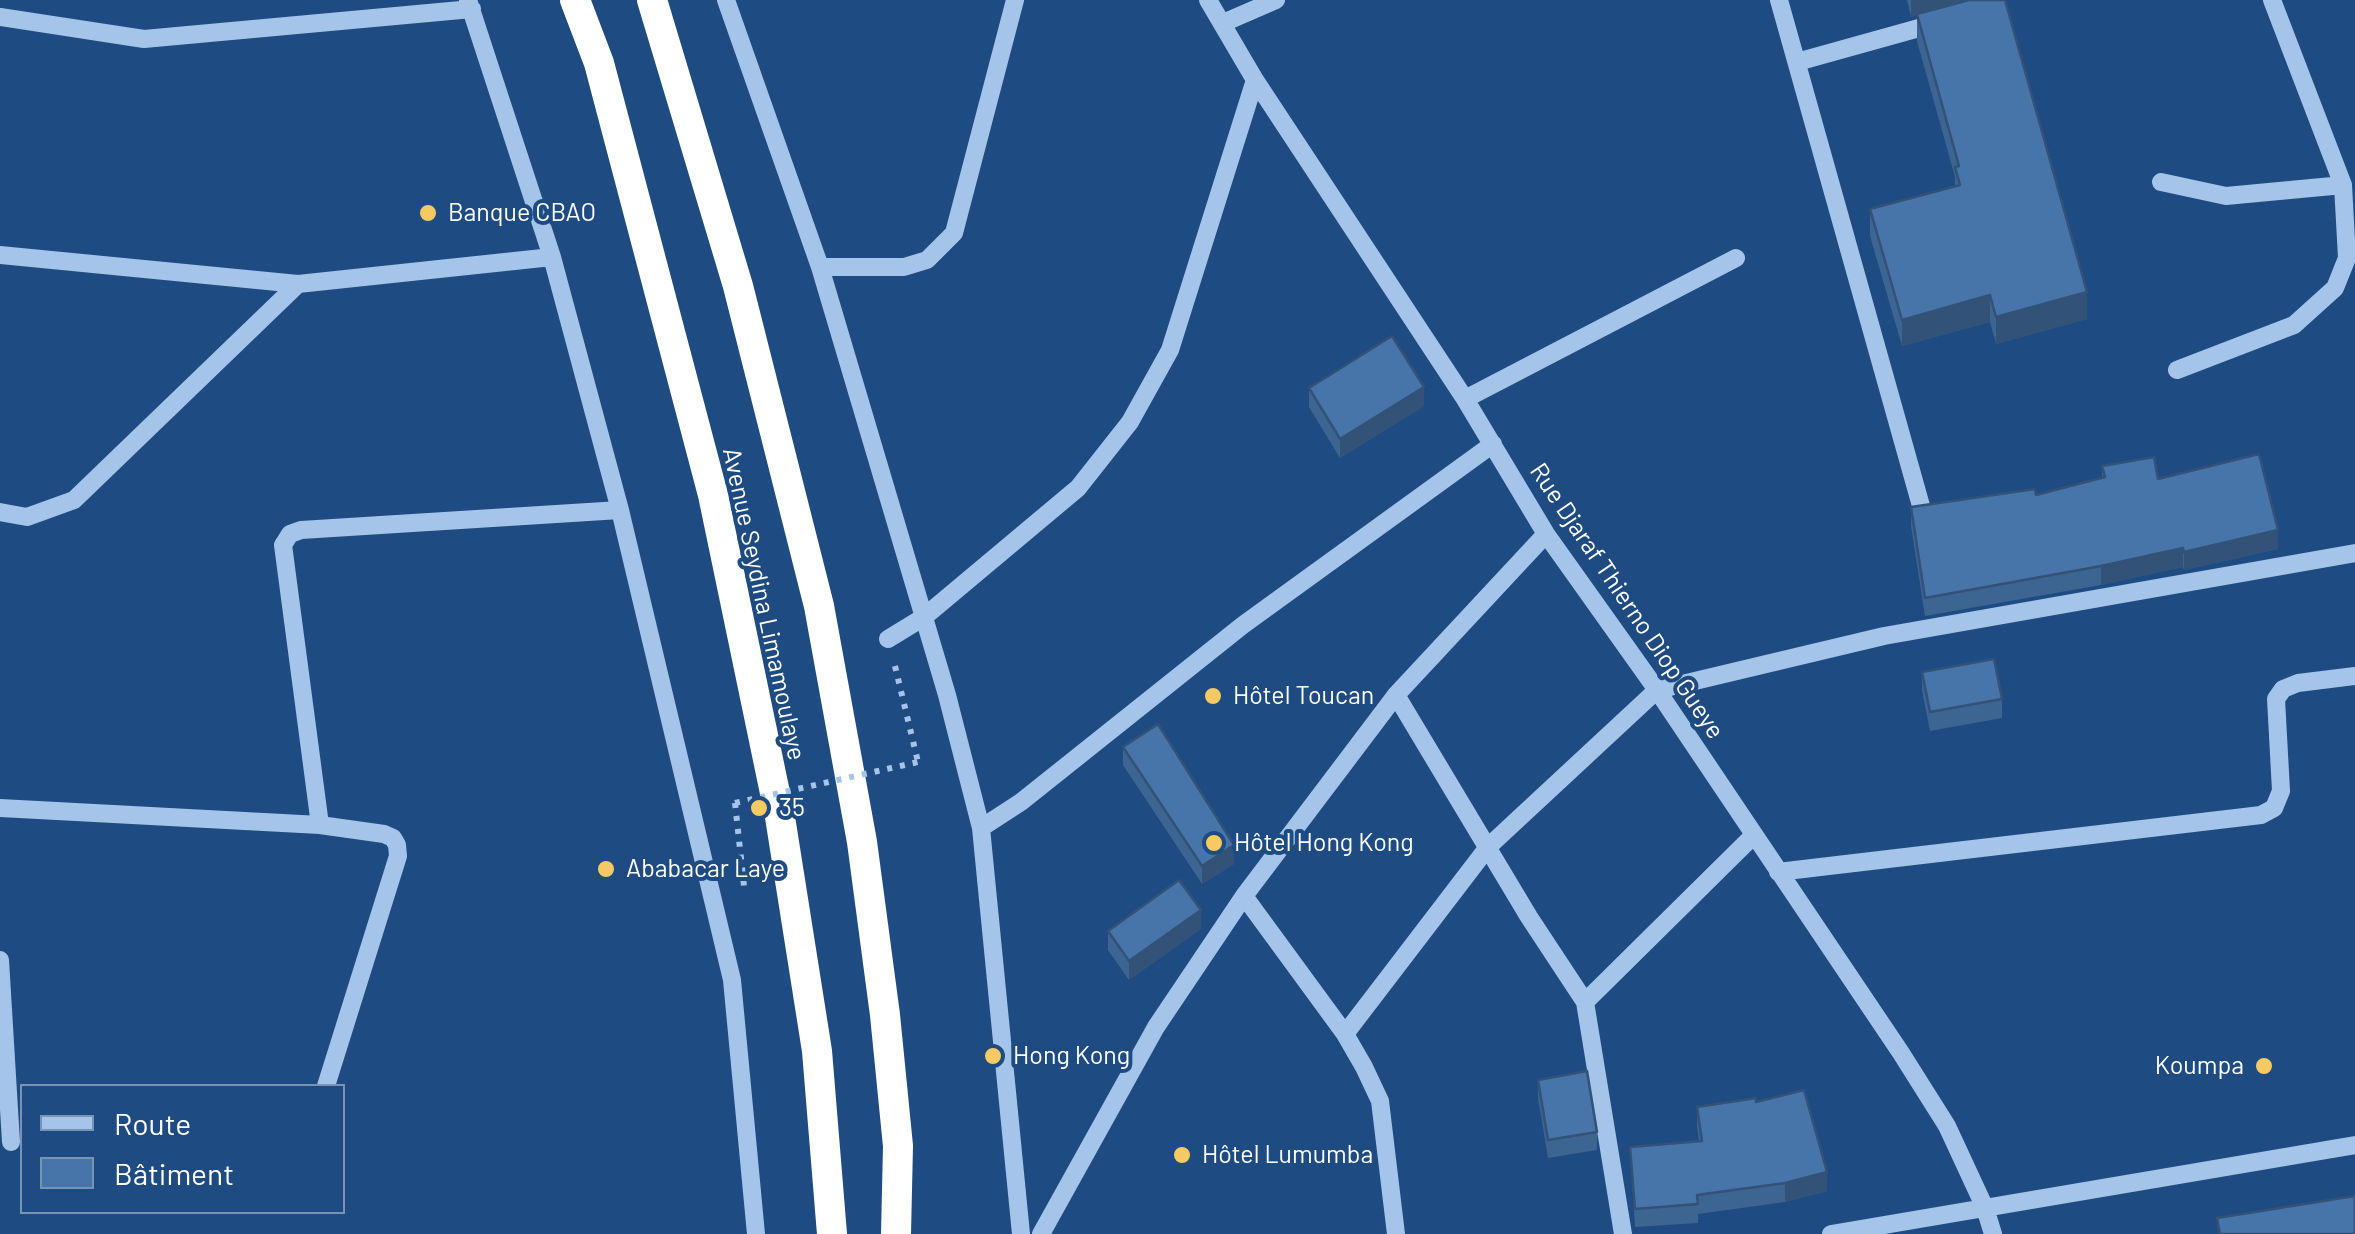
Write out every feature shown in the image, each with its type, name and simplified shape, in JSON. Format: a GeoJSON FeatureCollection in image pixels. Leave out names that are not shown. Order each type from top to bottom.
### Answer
{"type":"FeatureCollection","features":[{"type":"Feature","properties":{"kind":"highway","name":"Avenue Seydina Limamoulaye"},"geometry":{"type":"LineString","coordinates":[[575,0],[598,63],[713,495],[783,836],[817,1051],[832,1234]]}},
{"type":"Feature","properties":{"kind":"highway","name":"Avenue Seydina Limamoulaye"},"geometry":{"type":"LineString","coordinates":[[652,0],[738,286],[819,606],[862,842],[884,1015],[898,1146],[896,1234]]}},
{"type":"Feature","properties":{"kind":"street"},"geometry":{"type":"LineString","coordinates":[[726,0],[820,267],[924,616],[981,828],[1022,1234]]}},
{"type":"Feature","properties":{"kind":"street"},"geometry":{"type":"LineString","coordinates":[[820,267],[904,268],[927,260],[954,233],[1015,0]]}},
{"type":"Feature","properties":{"kind":"street","name":"Rue Djaraf Thierno Diop Gueye"},"geometry":{"type":"LineString","coordinates":[[1208,0],[1256,80],[1465,398],[1546,534],[1657,690],[1901,1053],[1947,1126],[1986,1208],[1993,1234]]}},
{"type":"Feature","properties":{"kind":"street"},"geometry":{"type":"LineString","coordinates":[[1223,23],[1276,0]]}},
{"type":"Feature","properties":{"kind":"street"},"geometry":{"type":"LineString","coordinates":[[1779,0],[1923,513]]}},
{"type":"Feature","properties":{"kind":"street"},"geometry":{"type":"LineString","coordinates":[[2177,370],[2294,326],[2335,288],[2347,258],[2343,184],[2272,0]]}},
{"type":"Feature","properties":{"kind":"street"},"geometry":{"type":"LineString","coordinates":[[0,17],[144,39],[470,5],[552,258],[620,510],[732,980],[756,1234]]}},
{"type":"Feature","properties":{"kind":"street"},"geometry":{"type":"LineString","coordinates":[[1796,62],[1963,16]]}},
{"type":"Feature","properties":{"kind":"street"},"geometry":{"type":"LineString","coordinates":[[888,639],[924,616],[1078,488],[1130,422],[1170,350],[1256,80]]}},
{"type":"Feature","properties":{"kind":"street"},"geometry":{"type":"LineString","coordinates":[[2161,182],[2226,196],[2343,184]]}},
{"type":"Feature","properties":{"kind":"street"},"geometry":{"type":"LineString","coordinates":[[0,254],[298,284],[552,258]]}},
{"type":"Feature","properties":{"kind":"street"},"geometry":{"type":"LineString","coordinates":[[1465,398],[1736,258]]}},
{"type":"Feature","properties":{"kind":"street"},"geometry":{"type":"LineString","coordinates":[[0,512],[27,518],[74,500],[298,284]]}},
{"type":"Feature","properties":{"kind":"street"},"geometry":{"type":"LineString","coordinates":[[981,828],[1021,802],[1243,625],[1493,444]]}},
{"type":"Feature","properties":{"kind":"street"},"geometry":{"type":"LineString","coordinates":[[320,826],[283,545],[286,538],[301,530],[620,510]]}},
{"type":"Feature","properties":{"kind":"street"},"geometry":{"type":"LineString","coordinates":[[1041,1234],[1156,1027],[1244,896],[1396,695],[1546,534]]}},
{"type":"Feature","properties":{"kind":"street"},"geometry":{"type":"LineString","coordinates":[[1345,1034],[1488,847],[1657,690],[1884,636],[2355,553]]}},
{"type":"Feature","properties":{"kind":"street"},"geometry":{"type":"LineString","coordinates":[[1778,872],[2261,815],[2274,808],[2281,791],[2276,699],[2283,690],[2298,684],[2355,676]]}},
{"type":"Feature","properties":{"kind":"street"},"geometry":{"type":"LineString","coordinates":[[1396,695],[1584,1002],[1623,1234]]}},
{"type":"Feature","properties":{"kind":"street"},"geometry":{"type":"LineString","coordinates":[[0,808],[320,826],[393,838],[398,856],[327,1084]]}},
{"type":"Feature","properties":{"kind":"street"},"geometry":{"type":"LineString","coordinates":[[1584,1002],[1754,835]]}},
{"type":"Feature","properties":{"kind":"street"},"geometry":{"type":"LineString","coordinates":[[1244,896],[1345,1034],[1380,1101],[1396,1234]]}},
{"type":"Feature","properties":{"kind":"street"},"geometry":{"type":"LineString","coordinates":[[0,960],[11,1142]]}},
{"type":"Feature","properties":{"kind":"street"},"geometry":{"type":"LineString","coordinates":[[1830,1234],[2355,1144]]}},
{"type":"Feature","properties":{"kind":"path"},"geometry":{"type":"LineString","coordinates":[[744,890],[735,803],[918,762],[888,639]]}},
{"type":"Feature","properties":{"kind":"building"},"geometry":{"type":"Polygon","coordinates":[[[1969,0],[2005,0],[2087,292],[1996,317],[1990,295],[1902,320],[1870,209],[1960,185],[1955,167],[1959,166],[1917,14],[1969,0]]]}},
{"type":"Feature","properties":{"kind":"building"},"geometry":{"type":"Polygon","coordinates":[[[1392,336],[1424,387],[1340,439],[1309,388],[1392,336]]]}},
{"type":"Feature","properties":{"kind":"building"},"geometry":{"type":"Polygon","coordinates":[[[2259,454],[2278,530],[2184,552],[2183,548],[1925,598],[1911,507],[2035,489],[2036,495],[2105,477],[2102,466],[2154,457],[2158,479],[2259,454]]]}},
{"type":"Feature","properties":{"kind":"building"},"geometry":{"type":"Polygon","coordinates":[[[1994,659],[2002,699],[1930,712],[1922,672],[1994,659]]]}},
{"type":"Feature","properties":{"kind":"building"},"geometry":{"type":"Polygon","coordinates":[[[1158,724],[1234,845],[1202,866],[1123,747],[1158,724]]]}},
{"type":"Feature","properties":{"kind":"building"},"geometry":{"type":"Polygon","coordinates":[[[1179,880],[1201,910],[1129,961],[1108,931],[1179,880]]]}},
{"type":"Feature","properties":{"kind":"building"},"geometry":{"type":"Polygon","coordinates":[[[1587,1071],[1597,1132],[1548,1140],[1538,1080],[1587,1071]]]}},
{"type":"Feature","properties":{"kind":"building"},"geometry":{"type":"Polygon","coordinates":[[[1804,1090],[1827,1172],[1785,1183],[1697,1195],[1698,1204],[1635,1209],[1630,1147],[1702,1141],[1697,1107],[1756,1098],[1756,1102],[1804,1090]]]}},
{"type":"Feature","properties":{"kind":"building"},"geometry":{"type":"Polygon","coordinates":[[[2355,1196],[2355,1234],[2220,1234],[2217,1218],[2355,1196]]]}},
{"type":"Feature","properties":{"kind":"place","name":"Banque CBAO"},"geometry":{"type":"Point","coordinates":[428,213]}},
{"type":"Feature","properties":{"kind":"place","name":"Hôtel Toucan"},"geometry":{"type":"Point","coordinates":[1213,696]}},
{"type":"Feature","properties":{"kind":"place","name":"35"},"geometry":{"type":"Point","coordinates":[759,808]}},
{"type":"Feature","properties":{"kind":"place","name":"Hôtel Hong Kong"},"geometry":{"type":"Point","coordinates":[1214,843]}},
{"type":"Feature","properties":{"kind":"place","name":"Ababacar Laye"},"geometry":{"type":"Point","coordinates":[606,869]}},
{"type":"Feature","properties":{"kind":"place","name":"Hong Kong"},"geometry":{"type":"Point","coordinates":[993,1056]}},
{"type":"Feature","properties":{"kind":"place","name":"Koumpa"},"geometry":{"type":"Point","coordinates":[2264,1066]}},
{"type":"Feature","properties":{"kind":"place","name":"Hôtel Lumumba"},"geometry":{"type":"Point","coordinates":[1182,1155]}}]}
